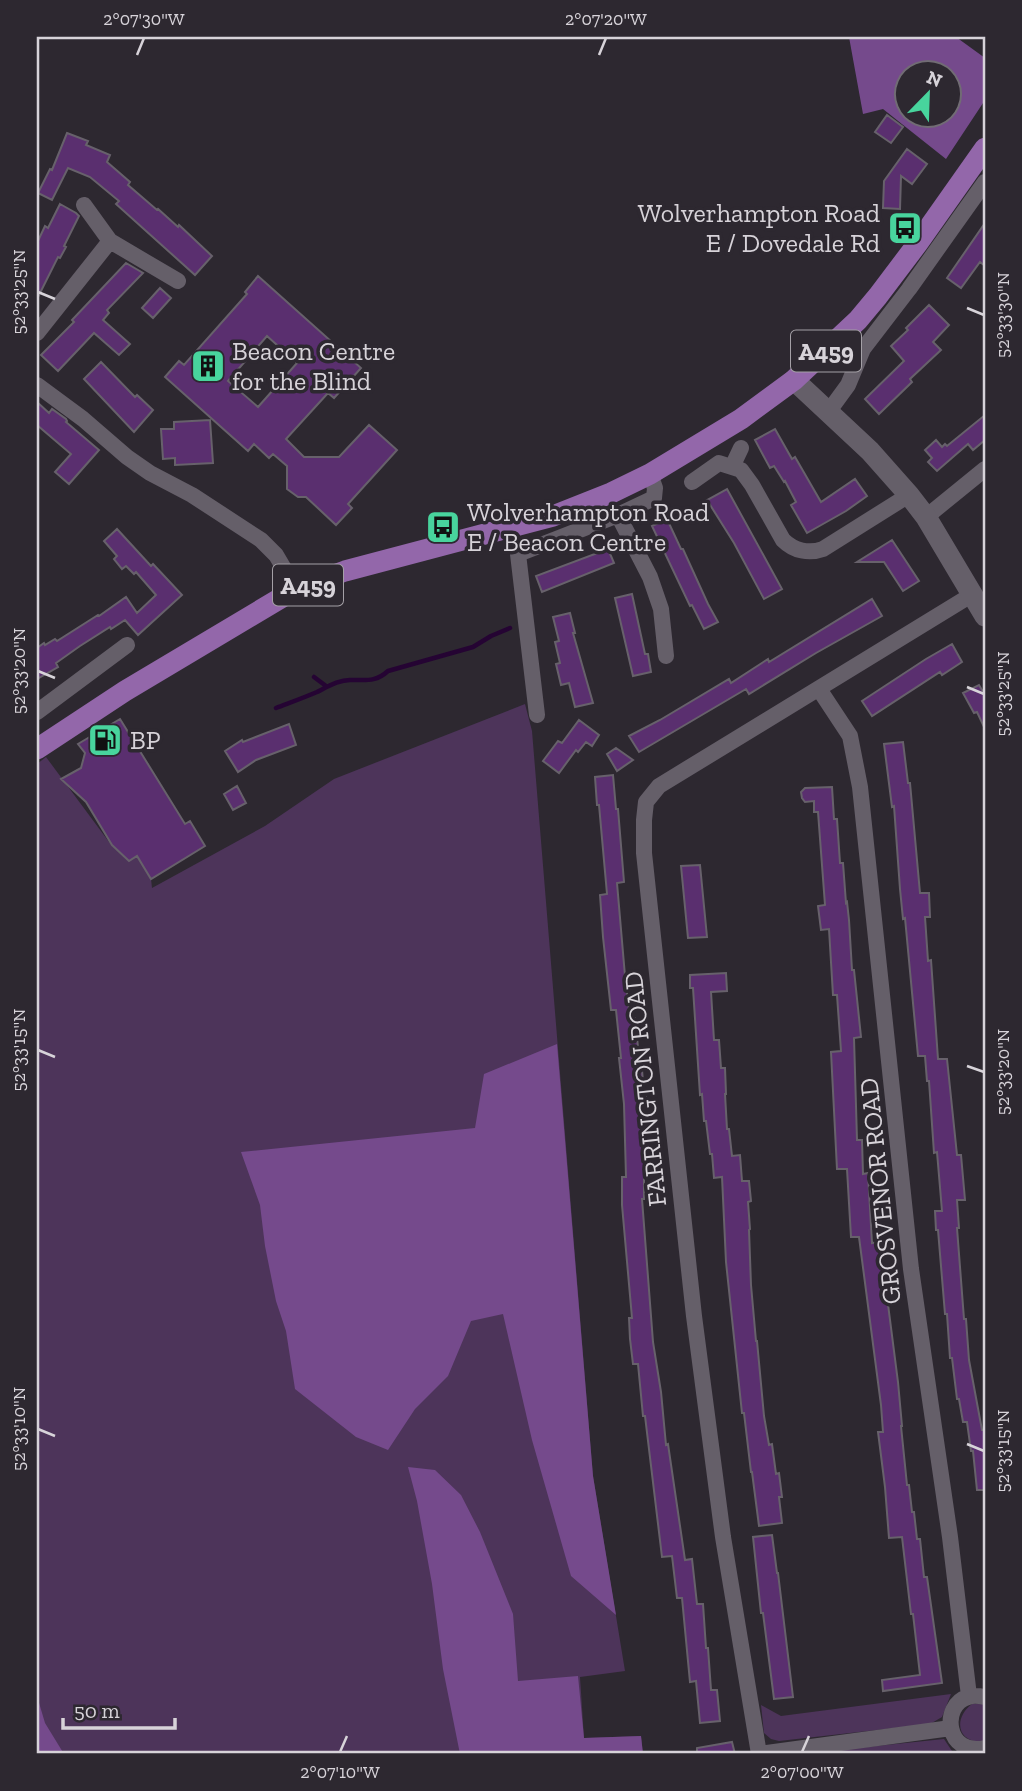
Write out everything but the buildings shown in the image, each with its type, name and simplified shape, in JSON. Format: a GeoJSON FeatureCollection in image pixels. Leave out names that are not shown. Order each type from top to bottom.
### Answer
{"type":"FeatureCollection","features":[{"type":"Feature","properties":{"kind":"main road","name":"A459"},"geometry":{"type":"LineString","coordinates":[[37,749],[125,691],[296,589],[345,571],[553,516],[650,474],[741,419],[794,380],[836,342],[878,296],[985,148]]}},
{"type":"Feature","properties":{"kind":"street"},"geometry":{"type":"LineString","coordinates":[[829,411],[848,385],[863,349],[985,182]]}},
{"type":"Feature","properties":{"kind":"street"},"geometry":{"type":"LineString","coordinates":[[84,205],[110,240],[178,281]]}},
{"type":"Feature","properties":{"kind":"street"},"geometry":{"type":"LineString","coordinates":[[37,333],[110,240]]}},
{"type":"Feature","properties":{"kind":"street"},"geometry":{"type":"LineString","coordinates":[[794,380],[870,451],[909,495],[926,517],[985,616]]}},
{"type":"Feature","properties":{"kind":"street"},"geometry":{"type":"LineString","coordinates":[[37,385],[150,473],[192,495],[261,540],[276,555],[296,589]]}},
{"type":"Feature","properties":{"kind":"street"},"geometry":{"type":"LineString","coordinates":[[732,467],[741,449]]}},
{"type":"Feature","properties":{"kind":"street"},"geometry":{"type":"LineString","coordinates":[[692,482],[719,463],[741,470],[783,540],[788,545],[806,551],[823,549],[909,495]]}},
{"type":"Feature","properties":{"kind":"street"},"geometry":{"type":"LineString","coordinates":[[926,517],[985,469]]}},
{"type":"Feature","properties":{"kind":"street"},"geometry":{"type":"LineString","coordinates":[[537,715],[518,554],[654,498],[655,488],[650,474]]}},
{"type":"Feature","properties":{"kind":"street"},"geometry":{"type":"LineString","coordinates":[[618,515],[650,577],[661,609],[666,656]]}},
{"type":"Feature","properties":{"kind":"street","name":"FARRINGTON ROAD"},"geometry":{"type":"LineString","coordinates":[[759,1754],[723,1537],[694,1316],[644,853],[646,802],[659,786],[973,594]]}},
{"type":"Feature","properties":{"kind":"street"},"geometry":{"type":"LineString","coordinates":[[37,712],[128,645]]}},
{"type":"Feature","properties":{"kind":"street","name":"GROSVENOR ROAD"},"geometry":{"type":"LineString","coordinates":[[819,689],[850,736],[860,787],[911,1269],[950,1536],[977,1696]]}},
{"type":"Feature","properties":{"kind":"street"},"geometry":{"type":"LineString","coordinates":[[977,1696],[961,1701],[951,1718],[951,1728],[953,1736],[964,1747],[979,1751]]}},
{"type":"Feature","properties":{"kind":"street"},"geometry":{"type":"LineString","coordinates":[[759,1754],[951,1728]]}},
{"type":"Feature","properties":{"kind":"shaded area"},"geometry":{"type":"Polygon","coordinates":[[[849,37],[956,37],[985,58],[985,100],[946,159],[909,130],[962,130],[962,60],[892,60],[892,116],[883,109],[863,114],[849,37]]]}},
{"type":"Feature","properties":{"kind":"shaded area"},"geometry":{"type":"Polygon","coordinates":[[[525,704],[532,731],[593,1476],[625,1671],[580,1677],[584,1738],[641,1736],[643,1754],[37,1754],[37,764],[46,757],[112,846],[129,861],[137,856],[151,879],[152,888],[265,826],[334,779],[525,704]]]}},
{"type":"Feature","properties":{"kind":"shaded area"},"geometry":{"type":"Polygon","coordinates":[[[557,1044],[593,1476],[616,1615],[571,1576],[532,1440],[503,1314],[471,1321],[448,1376],[415,1409],[388,1450],[356,1437],[295,1389],[286,1331],[276,1301],[265,1246],[260,1205],[241,1152],[475,1128],[484,1074],[557,1044]]]}},
{"type":"Feature","properties":{"kind":"shaded area"},"geometry":{"type":"Polygon","coordinates":[[[408,1467],[435,1470],[461,1495],[480,1532],[513,1614],[518,1681],[578,1676],[584,1738],[641,1736],[643,1754],[460,1754],[443,1669],[432,1584],[417,1501],[408,1467]]]}},
{"type":"Feature","properties":{"kind":"shaded area"},"geometry":{"type":"Polygon","coordinates":[[[951,1694],[942,1717],[930,1724],[779,1741],[764,1733],[761,1705],[781,1716],[951,1694]]]}},
{"type":"Feature","properties":{"kind":"shaded area"},"geometry":{"type":"Polygon","coordinates":[[[37,1696],[45,1723],[64,1754],[37,1754],[37,1696]]]}},
{"type":"Feature","properties":{"kind":"shaded area"},"geometry":{"type":"Polygon","coordinates":[[[972,1704],[985,1704],[985,1741],[969,1739],[961,1730],[962,1717],[972,1704]]]}},
{"type":"Feature","properties":{"kind":"shaded area"},"geometry":{"type":"Polygon","coordinates":[[[944,1739],[954,1754],[799,1754],[944,1739]]]}},
{"type":"Feature","properties":{"kind":"waterway"},"geometry":{"type":"LineString","coordinates":[[276,708],[338,682],[375,679],[388,671],[473,647],[510,628]]}},
{"type":"Feature","properties":{"kind":"waterway"},"geometry":{"type":"LineString","coordinates":[[314,677],[326,686]]}},
{"type":"Feature","properties":{"kind":"place","name":"Wolverhampton Road E / Dovedale Rd"},"geometry":{"type":"Point","coordinates":[905,228]}},
{"type":"Feature","properties":{"kind":"place","name":"Beacon Centre for the Blind"},"geometry":{"type":"Point","coordinates":[208,366]}},
{"type":"Feature","properties":{"kind":"place","name":"Wolverhampton Road E / Beacon Centre"},"geometry":{"type":"Point","coordinates":[443,527]}},
{"type":"Feature","properties":{"kind":"place","name":"BP"},"geometry":{"type":"Point","coordinates":[105,740]}}]}
